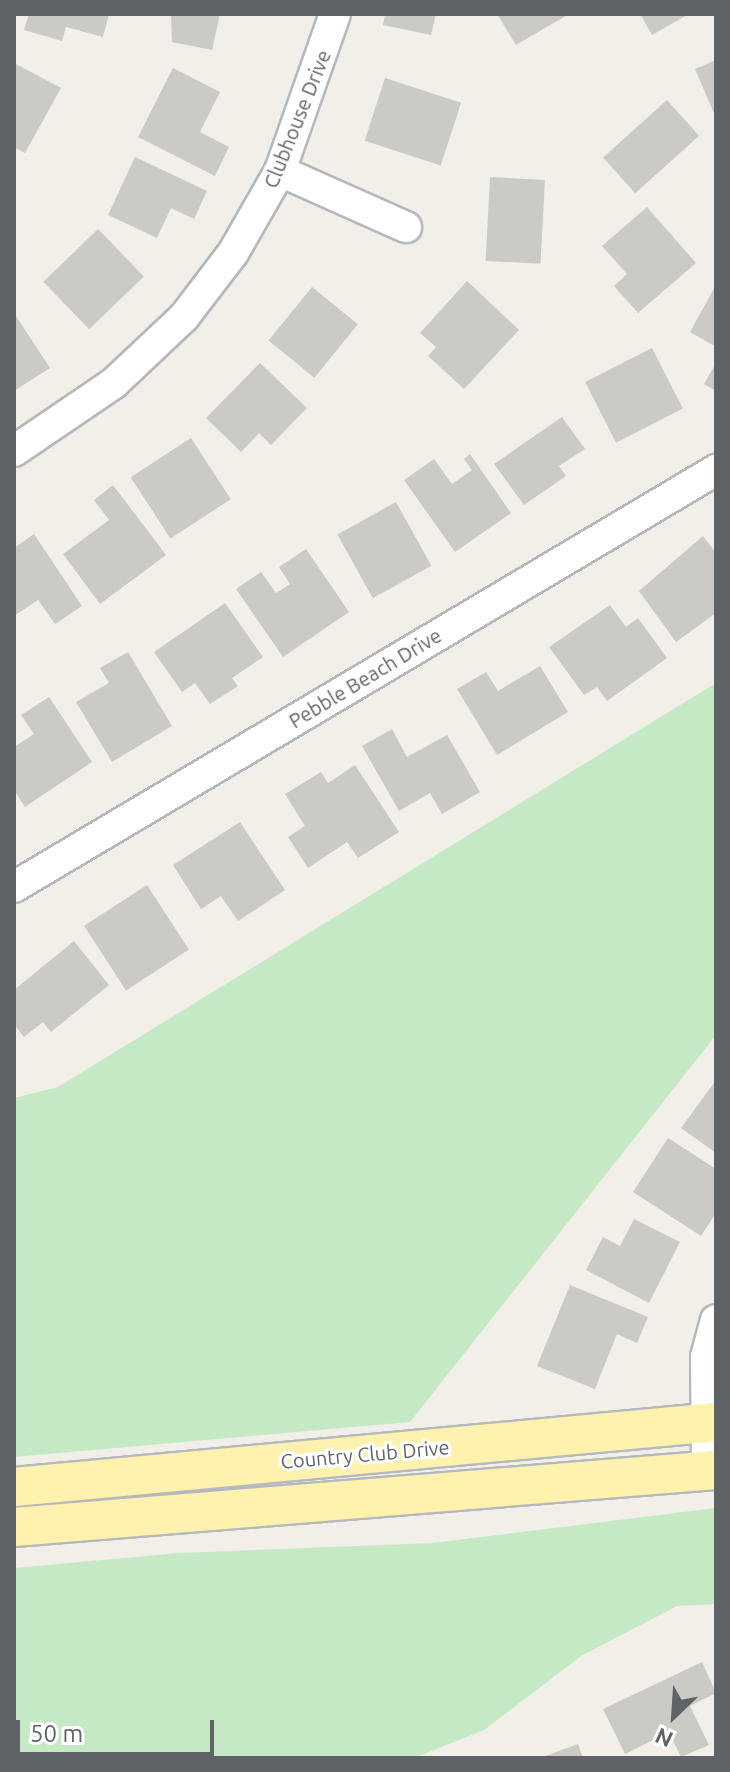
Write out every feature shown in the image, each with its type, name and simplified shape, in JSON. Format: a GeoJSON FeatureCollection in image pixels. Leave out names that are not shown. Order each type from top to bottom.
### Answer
{"type":"FeatureCollection","features":[{"type":"Feature","properties":{"kind":"main road","name":"Country Club Drive"},"geometry":{"type":"LineString","coordinates":[[14,1487],[710,1423]]}},
{"type":"Feature","properties":{"kind":"main road"},"geometry":{"type":"LineString","coordinates":[[14,1527],[711,1470]]}},
{"type":"Feature","properties":{"kind":"street","name":"Clubhouse Drive"},"geometry":{"type":"LineString","coordinates":[[14,451],[114,383],[184,317],[233,253],[280,171],[335,14]]}},
{"type":"Feature","properties":{"kind":"street"},"geometry":{"type":"LineString","coordinates":[[280,171],[406,227]]}},
{"type":"Feature","properties":{"kind":"street","name":"Pebble Beach Drive"},"geometry":{"type":"LineString","coordinates":[[14,887],[716,470]]}},
{"type":"Feature","properties":{"kind":"street"},"geometry":{"type":"LineString","coordinates":[[711,1470],[706,1357],[716,1320]]}},
{"type":"Feature","properties":{"kind":"green space"},"geometry":{"type":"Polygon","coordinates":[[[716,683],[716,1035],[410,1422],[14,1457],[14,1098],[58,1087],[716,683]]]}},
{"type":"Feature","properties":{"kind":"green space"},"geometry":{"type":"Polygon","coordinates":[[[716,1508],[716,1604],[677,1606],[581,1656],[484,1730],[414,1758],[14,1758],[14,1568],[179,1553],[433,1543],[716,1508]]]}},
{"type":"Feature","properties":{"kind":"building"},"geometry":{"type":"Polygon","coordinates":[[[29,14],[109,14],[103,37],[66,27],[62,41],[24,30],[29,14]]]}},
{"type":"Feature","properties":{"kind":"building"},"geometry":{"type":"Polygon","coordinates":[[[171,14],[220,14],[212,50],[172,42],[171,14]]]}},
{"type":"Feature","properties":{"kind":"building"},"geometry":{"type":"Polygon","coordinates":[[[385,14],[436,14],[431,35],[383,25],[385,14]]]}},
{"type":"Feature","properties":{"kind":"building"},"geometry":{"type":"Polygon","coordinates":[[[497,14],[569,14],[516,45],[497,14]]]}},
{"type":"Feature","properties":{"kind":"building"},"geometry":{"type":"Polygon","coordinates":[[[640,14],[689,14],[652,35],[640,14]]]}},
{"type":"Feature","properties":{"kind":"building"},"geometry":{"type":"Polygon","coordinates":[[[716,60],[716,118],[695,69],[716,60]]]}},
{"type":"Feature","properties":{"kind":"building"},"geometry":{"type":"Polygon","coordinates":[[[16,64],[61,88],[25,153],[14,147],[16,64]]]}},
{"type":"Feature","properties":{"kind":"building"},"geometry":{"type":"Polygon","coordinates":[[[173,68],[220,92],[200,132],[229,147],[215,176],[138,137],[173,68]]]}},
{"type":"Feature","properties":{"kind":"building"},"geometry":{"type":"Polygon","coordinates":[[[385,78],[461,103],[441,165],[365,141],[385,78]]]}},
{"type":"Feature","properties":{"kind":"building"},"geometry":{"type":"Polygon","coordinates":[[[667,100],[699,136],[635,193],[603,158],[667,100]]]}},
{"type":"Feature","properties":{"kind":"building"},"geometry":{"type":"Polygon","coordinates":[[[135,157],[207,191],[194,219],[171,208],[157,238],[108,215],[135,157]]]}},
{"type":"Feature","properties":{"kind":"building"},"geometry":{"type":"Polygon","coordinates":[[[490,177],[545,180],[541,264],[486,261],[490,177]]]}},
{"type":"Feature","properties":{"kind":"building"},"geometry":{"type":"Polygon","coordinates":[[[647,207],[696,263],[638,313],[614,286],[627,274],[602,246],[647,207]]]}},
{"type":"Feature","properties":{"kind":"building"},"geometry":{"type":"Polygon","coordinates":[[[98,229],[144,276],[89,329],[43,282],[98,229]]]}},
{"type":"Feature","properties":{"kind":"building"},"geometry":{"type":"Polygon","coordinates":[[[467,281],[519,330],[464,389],[428,356],[436,347],[420,333],[467,281]]]}},
{"type":"Feature","properties":{"kind":"building"},"geometry":{"type":"Polygon","coordinates":[[[716,285],[716,347],[690,332],[716,285]]]}},
{"type":"Feature","properties":{"kind":"building"},"geometry":{"type":"Polygon","coordinates":[[[312,287],[358,324],[314,378],[269,341],[312,287]]]}},
{"type":"Feature","properties":{"kind":"building"},"geometry":{"type":"Polygon","coordinates":[[[14,313],[50,368],[14,391],[14,313]]]}},
{"type":"Feature","properties":{"kind":"building"},"geometry":{"type":"Polygon","coordinates":[[[652,348],[683,409],[616,443],[585,382],[652,348]]]}},
{"type":"Feature","properties":{"kind":"building"},"geometry":{"type":"Polygon","coordinates":[[[260,363],[307,408],[271,445],[259,433],[241,452],[206,418],[260,363]]]}},
{"type":"Feature","properties":{"kind":"building"},"geometry":{"type":"Polygon","coordinates":[[[716,363],[716,391],[704,384],[716,363]]]}},
{"type":"Feature","properties":{"kind":"building"},"geometry":{"type":"Polygon","coordinates":[[[562,417],[585,449],[559,466],[566,476],[524,505],[494,464],[562,417]]]}},
{"type":"Feature","properties":{"kind":"building"},"geometry":{"type":"Polygon","coordinates":[[[191,438],[231,499],[170,538],[131,477],[191,438]]]}},
{"type":"Feature","properties":{"kind":"building"},"geometry":{"type":"Polygon","coordinates":[[[470,454],[511,513],[455,552],[404,480],[434,459],[452,484],[472,470],[464,459],[470,454]]]}},
{"type":"Feature","properties":{"kind":"building"},"geometry":{"type":"Polygon","coordinates":[[[113,485],[166,555],[100,604],[63,554],[109,520],[94,500],[113,485]]]}},
{"type":"Feature","properties":{"kind":"building"},"geometry":{"type":"Polygon","coordinates":[[[396,502],[431,566],[373,598],[337,534],[396,502]]]}},
{"type":"Feature","properties":{"kind":"building"},"geometry":{"type":"Polygon","coordinates":[[[34,534],[82,606],[55,624],[38,600],[14,616],[14,548],[34,534]]]}},
{"type":"Feature","properties":{"kind":"building"},"geometry":{"type":"Polygon","coordinates":[[[703,536],[716,553],[716,613],[676,642],[639,591],[703,536]]]}},
{"type":"Feature","properties":{"kind":"building"},"geometry":{"type":"Polygon","coordinates":[[[306,549],[349,612],[283,657],[236,589],[261,572],[276,593],[290,584],[279,567],[306,549]]]}},
{"type":"Feature","properties":{"kind":"building"},"geometry":{"type":"Polygon","coordinates":[[[225,603],[263,657],[232,678],[238,686],[210,704],[195,683],[182,692],[154,652],[225,603]]]}},
{"type":"Feature","properties":{"kind":"building"},"geometry":{"type":"Polygon","coordinates":[[[610,605],[626,627],[638,618],[667,658],[607,701],[597,687],[584,695],[549,647],[610,605]]]}},
{"type":"Feature","properties":{"kind":"building"},"geometry":{"type":"Polygon","coordinates":[[[128,652],[172,726],[112,762],[76,702],[109,683],[100,668],[128,652]]]}},
{"type":"Feature","properties":{"kind":"building"},"geometry":{"type":"Polygon","coordinates":[[[540,666],[568,712],[497,755],[457,689],[486,672],[498,691],[540,666]]]}},
{"type":"Feature","properties":{"kind":"building"},"geometry":{"type":"Polygon","coordinates":[[[49,697],[92,762],[25,807],[14,790],[14,747],[34,734],[21,715],[49,697]]]}},
{"type":"Feature","properties":{"kind":"building"},"geometry":{"type":"Polygon","coordinates":[[[392,729],[407,757],[447,735],[480,792],[442,814],[430,793],[399,811],[362,746],[392,729]]]}},
{"type":"Feature","properties":{"kind":"building"},"geometry":{"type":"Polygon","coordinates":[[[355,765],[399,832],[358,858],[347,842],[308,868],[288,837],[305,826],[285,794],[321,772],[328,783],[355,765]]]}},
{"type":"Feature","properties":{"kind":"building"},"geometry":{"type":"Polygon","coordinates":[[[240,822],[285,890],[238,921],[221,896],[201,909],[173,865],[240,822]]]}},
{"type":"Feature","properties":{"kind":"building"},"geometry":{"type":"Polygon","coordinates":[[[147,885],[189,950],[126,990],[84,926],[147,885]]]}},
{"type":"Feature","properties":{"kind":"building"},"geometry":{"type":"Polygon","coordinates":[[[74,941],[109,985],[51,1032],[43,1022],[24,1037],[14,1024],[14,990],[74,941]]]}},
{"type":"Feature","properties":{"kind":"building"},"geometry":{"type":"Polygon","coordinates":[[[716,1080],[716,1153],[681,1128],[716,1080]]]}},
{"type":"Feature","properties":{"kind":"building"},"geometry":{"type":"Polygon","coordinates":[[[668,1138],[716,1169],[716,1213],[701,1236],[633,1192],[668,1138]]]}},
{"type":"Feature","properties":{"kind":"building"},"geometry":{"type":"Polygon","coordinates":[[[634,1219],[680,1242],[649,1303],[586,1270],[603,1237],[620,1246],[634,1219]]]}},
{"type":"Feature","properties":{"kind":"building"},"geometry":{"type":"Polygon","coordinates":[[[570,1285],[648,1317],[637,1343],[617,1334],[595,1389],[537,1366],[570,1285]]]}},
{"type":"Feature","properties":{"kind":"building"},"geometry":{"type":"Polygon","coordinates":[[[702,1662],[716,1693],[690,1706],[709,1745],[681,1757],[669,1732],[625,1754],[603,1709],[702,1662]]]}},
{"type":"Feature","properties":{"kind":"building"},"geometry":{"type":"Polygon","coordinates":[[[578,1744],[583,1758],[540,1758],[578,1744]]]}}]}
